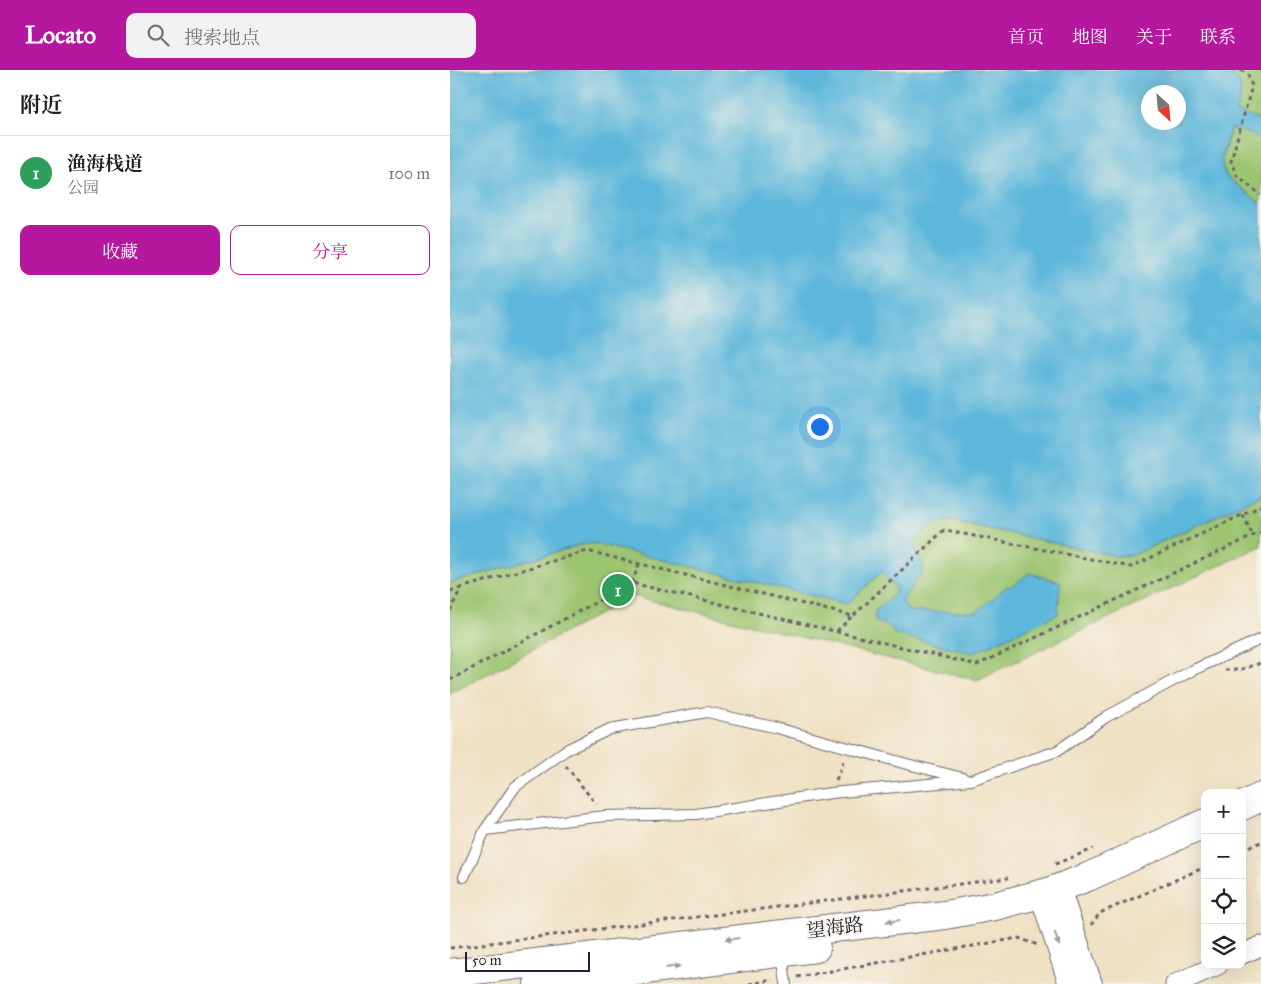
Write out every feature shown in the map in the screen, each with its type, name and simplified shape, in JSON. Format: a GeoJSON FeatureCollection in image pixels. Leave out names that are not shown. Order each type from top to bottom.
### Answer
{"type":"FeatureCollection","features":[{"type":"Feature","properties":{"kind":"main road"},"geometry":{"type":"LineString","coordinates":[[1246,804],[1261,797]]}},
{"type":"Feature","properties":{"kind":"main road"},"geometry":{"type":"LineString","coordinates":[[1246,823],[1261,817]]}},
{"type":"Feature","properties":{"kind":"main road","name":"望海路"},"geometry":{"type":"LineString","coordinates":[[538,984],[784,972],[970,928],[1014,920],[1053,892],[1201,825]]}},
{"type":"Feature","properties":{"kind":"main road","name":"望海路"},"geometry":{"type":"LineString","coordinates":[[450,973],[945,914],[995,906],[1053,892],[1201,843]]}},
{"type":"Feature","properties":{"kind":"street"},"geometry":{"type":"LineString","coordinates":[[1053,892],[1072,984]]}},
{"type":"Feature","properties":{"kind":"street"},"geometry":{"type":"LineString","coordinates":[[1053,892],[1090,984]]}},
{"type":"Feature","properties":{"kind":"street"},"geometry":{"type":"LineString","coordinates":[[1246,952],[1261,946]]}},
{"type":"Feature","properties":{"kind":"street"},"geometry":{"type":"LineString","coordinates":[[1176,984],[1209,969]]}},
{"type":"Feature","properties":{"kind":"lane"},"geometry":{"type":"LineString","coordinates":[[485,830],[605,816],[696,814],[831,793],[971,780],[1057,751],[1106,717],[1191,671],[1261,639]]}},
{"type":"Feature","properties":{"kind":"lane"},"geometry":{"type":"LineString","coordinates":[[464,877],[485,830],[515,787],[566,750],[610,729],[707,712],[773,727],[971,780]]}},
{"type":"Feature","properties":{"kind":"path"},"geometry":{"type":"LineString","coordinates":[[1241,70],[1248,75],[1252,86],[1231,161],[1237,176],[1261,195]]}},
{"type":"Feature","properties":{"kind":"path"},"geometry":{"type":"LineString","coordinates":[[836,631],[944,530],[1131,567],[1261,506]]}},
{"type":"Feature","properties":{"kind":"path"},"geometry":{"type":"LineString","coordinates":[[1242,514],[1253,536]]}},
{"type":"Feature","properties":{"kind":"path"},"geometry":{"type":"LineString","coordinates":[[450,680],[632,583],[977,665],[1261,532]]}},
{"type":"Feature","properties":{"kind":"path"},"geometry":{"type":"LineString","coordinates":[[450,591],[587,551],[853,616]]}},
{"type":"Feature","properties":{"kind":"path"},"geometry":{"type":"LineString","coordinates":[[632,583],[639,564]]}},
{"type":"Feature","properties":{"kind":"path"},"geometry":{"type":"LineString","coordinates":[[450,611],[461,588]]}},
{"type":"Feature","properties":{"kind":"path"},"geometry":{"type":"LineString","coordinates":[[831,793],[848,748]]}},
{"type":"Feature","properties":{"kind":"path"},"geometry":{"type":"LineString","coordinates":[[558,756],[605,816]]}},
{"type":"Feature","properties":{"kind":"path"},"geometry":{"type":"LineString","coordinates":[[1246,848],[1261,842]]}},
{"type":"Feature","properties":{"kind":"path"},"geometry":{"type":"LineString","coordinates":[[1053,892],[1098,846]]}},
{"type":"Feature","properties":{"kind":"path"},"geometry":{"type":"LineString","coordinates":[[1088,930],[1100,913],[1201,869]]}},
{"type":"Feature","properties":{"kind":"path"},"geometry":{"type":"LineString","coordinates":[[450,948],[1014,877]]}},
{"type":"Feature","properties":{"kind":"path"},"geometry":{"type":"LineString","coordinates":[[749,984],[784,972],[1018,938],[1043,946]]}},
{"type":"Feature","properties":{"kind":"green space"},"geometry":{"type":"Polygon","coordinates":[[[1228,70],[1261,70],[1261,204],[1227,177],[1222,165],[1231,127],[1236,77],[1228,70]]]}},
{"type":"Feature","properties":{"kind":"green space"},"geometry":{"type":"Polygon","coordinates":[[[1261,495],[1261,546],[977,680],[633,596],[450,694],[450,583],[580,545],[600,544],[847,604],[933,524],[939,522],[953,521],[1122,557],[1133,555],[1261,495]]]}},
{"type":"Feature","properties":{"kind":"water"},"geometry":{"type":"Polygon","coordinates":[[[450,70],[1228,70],[1238,80],[1241,93],[1236,112],[1261,120],[1261,141],[1253,135],[1231,128],[1225,146],[1223,165],[1227,177],[1261,204],[1261,495],[1133,555],[1115,556],[953,521],[935,524],[913,543],[924,567],[904,598],[903,602],[906,609],[911,611],[976,612],[1006,587],[1014,585],[1029,573],[1060,582],[1058,614],[973,653],[894,634],[892,628],[875,621],[875,611],[894,595],[896,591],[881,572],[847,604],[593,543],[580,545],[450,583],[450,70]]]}},
{"type":"Feature","properties":{"kind":"place","name":"渔海栈道"},"geometry":{"type":"Point","coordinates":[618,590]}}]}
